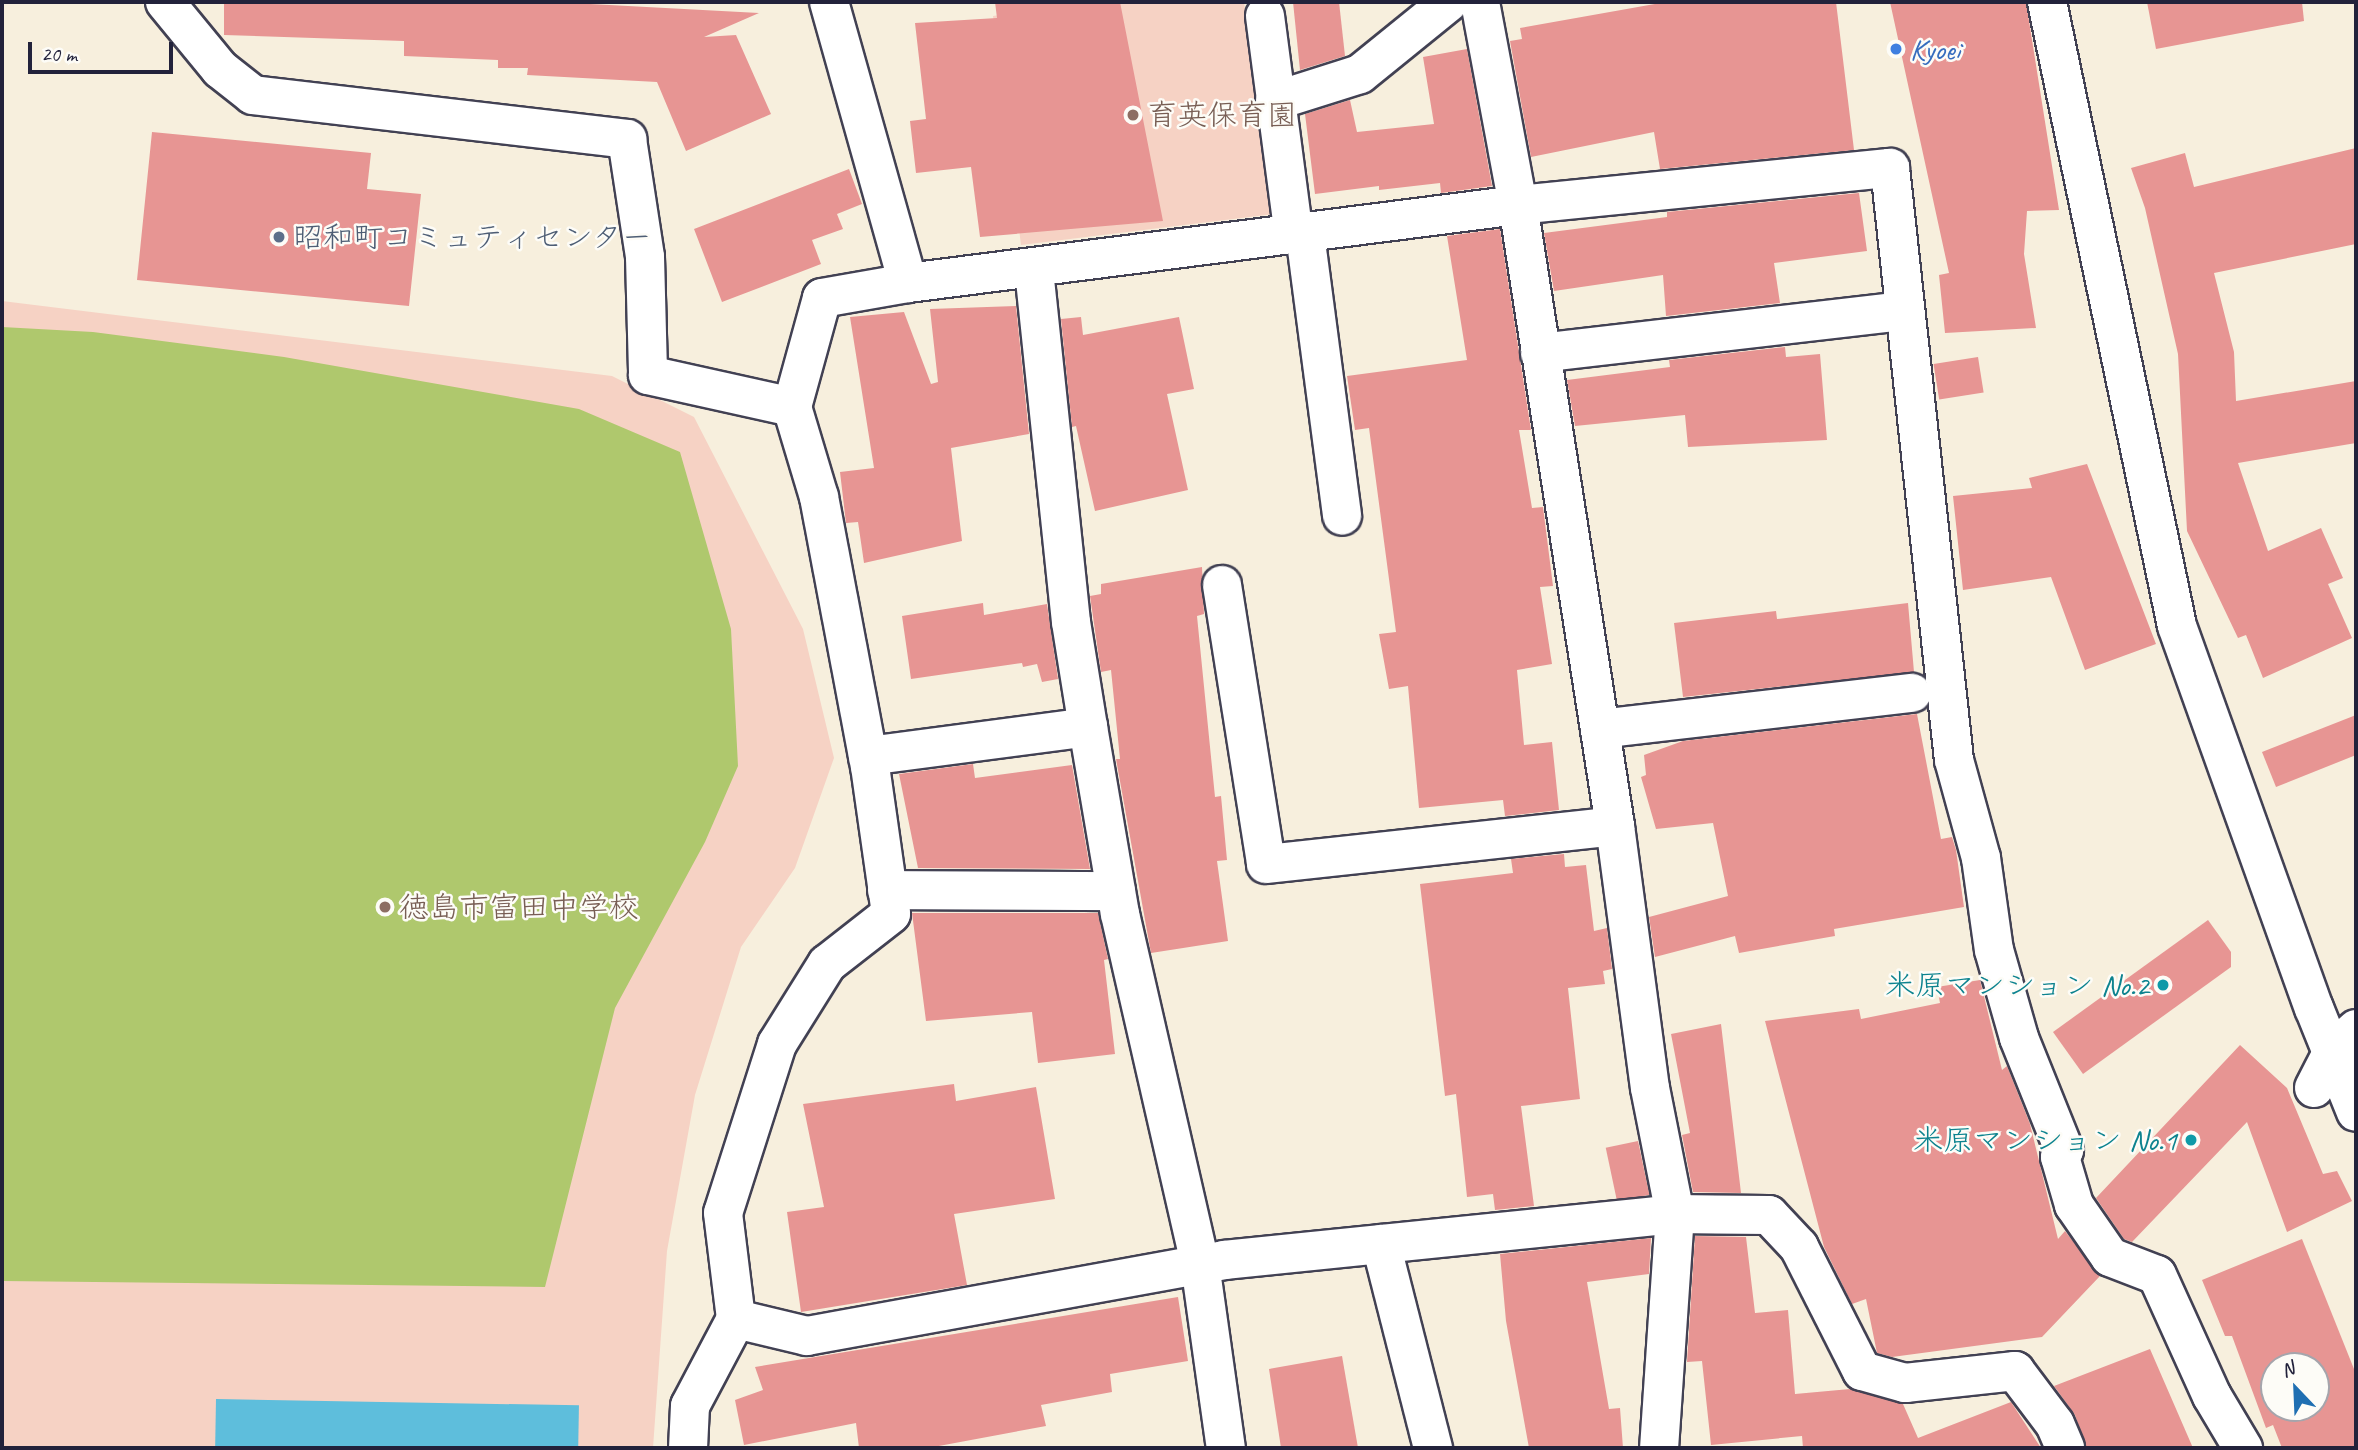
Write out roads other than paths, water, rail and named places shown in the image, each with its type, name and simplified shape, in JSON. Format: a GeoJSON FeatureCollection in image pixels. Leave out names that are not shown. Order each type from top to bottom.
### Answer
{"type":"FeatureCollection","features":[{"type":"Feature","properties":{"kind":"street"},"geometry":{"type":"LineString","coordinates":[[165,2],[220,69],[253,94],[626,139],[645,257],[648,375],[792,407]]}},
{"type":"Feature","properties":{"kind":"street"},"geometry":{"type":"LineString","coordinates":[[830,2],[908,283]]}},
{"type":"Feature","properties":{"kind":"street"},"geometry":{"type":"LineString","coordinates":[[1275,101],[1360,74],[1449,2]]}},
{"type":"Feature","properties":{"kind":"street"},"geometry":{"type":"LineString","coordinates":[[1480,2],[1518,205],[1615,826],[1650,1088],[1675,1214],[1659,1448]]}},
{"type":"Feature","properties":{"kind":"street"},"geometry":{"type":"LineString","coordinates":[[2047,2],[2177,626],[2314,1008],[2345,1039],[2356,1112]]}},
{"type":"Feature","properties":{"kind":"street"},"geometry":{"type":"LineString","coordinates":[[1265,16],[1275,101],[1300,234],[1342,516]]}},
{"type":"Feature","properties":{"kind":"street"},"geometry":{"type":"LineString","coordinates":[[688,1448],[690,1406],[736,1319],[723,1213],[777,1044],[827,964],[891,914],[868,756],[819,497],[792,407],[822,298],[908,283],[1034,270],[1518,205],[1891,168],[1954,760],[1981,858],[1994,950],[2020,1038],[2064,1150],[2060,1157],[2074,1205],[2110,1256],[2157,1275],[2212,1396],[2244,1448]]}},
{"type":"Feature","properties":{"kind":"street"},"geometry":{"type":"LineString","coordinates":[[1034,270],[1071,622],[1088,727],[1116,891],[1200,1264],[1226,1448]]}},
{"type":"Feature","properties":{"kind":"street"},"geometry":{"type":"LineString","coordinates":[[1540,353],[1905,311]]}},
{"type":"Feature","properties":{"kind":"street"},"geometry":{"type":"LineString","coordinates":[[1222,585],[1266,864],[1615,826]]}},
{"type":"Feature","properties":{"kind":"street"},"geometry":{"type":"LineString","coordinates":[[1600,729],[1912,693]]}},
{"type":"Feature","properties":{"kind":"street"},"geometry":{"type":"LineString","coordinates":[[868,756],[1088,727]]}},
{"type":"Feature","properties":{"kind":"street"},"geometry":{"type":"LineString","coordinates":[[887,890],[1116,891]]}},
{"type":"Feature","properties":{"kind":"street"},"geometry":{"type":"LineString","coordinates":[[2314,1088],[2345,1039]]}},
{"type":"Feature","properties":{"kind":"street"},"geometry":{"type":"LineString","coordinates":[[736,1319],[807,1336],[1200,1264],[1675,1214],[1769,1215],[1799,1247],[1861,1371],[1905,1383],[2015,1371],[2055,1424],[2064,1448]]}},
{"type":"Feature","properties":{"kind":"street"},"geometry":{"type":"LineString","coordinates":[[1381,1244],[1433,1448]]}},
{"type":"Feature","properties":{"kind":"water"},"geometry":{"type":"Polygon","coordinates":[[[216,1399],[579,1405],[578,1448],[215,1448],[216,1399]]]}},
{"type":"Feature","properties":{"kind":"place","name":"Kyoei"},"geometry":{"type":"Point","coordinates":[1896,49]}},
{"type":"Feature","properties":{"kind":"place","name":"育英保育園"},"geometry":{"type":"Point","coordinates":[1133,115]}},
{"type":"Feature","properties":{"kind":"place","name":"昭和町コミュティセンター"},"geometry":{"type":"Point","coordinates":[279,237]}},
{"type":"Feature","properties":{"kind":"place","name":"徳島市富田中学校"},"geometry":{"type":"Point","coordinates":[385,907]}},
{"type":"Feature","properties":{"kind":"place","name":"米原マンション No.2"},"geometry":{"type":"Point","coordinates":[2163,985]}},
{"type":"Feature","properties":{"kind":"place","name":"米原マンション No.1"},"geometry":{"type":"Point","coordinates":[2191,1140]}}]}
